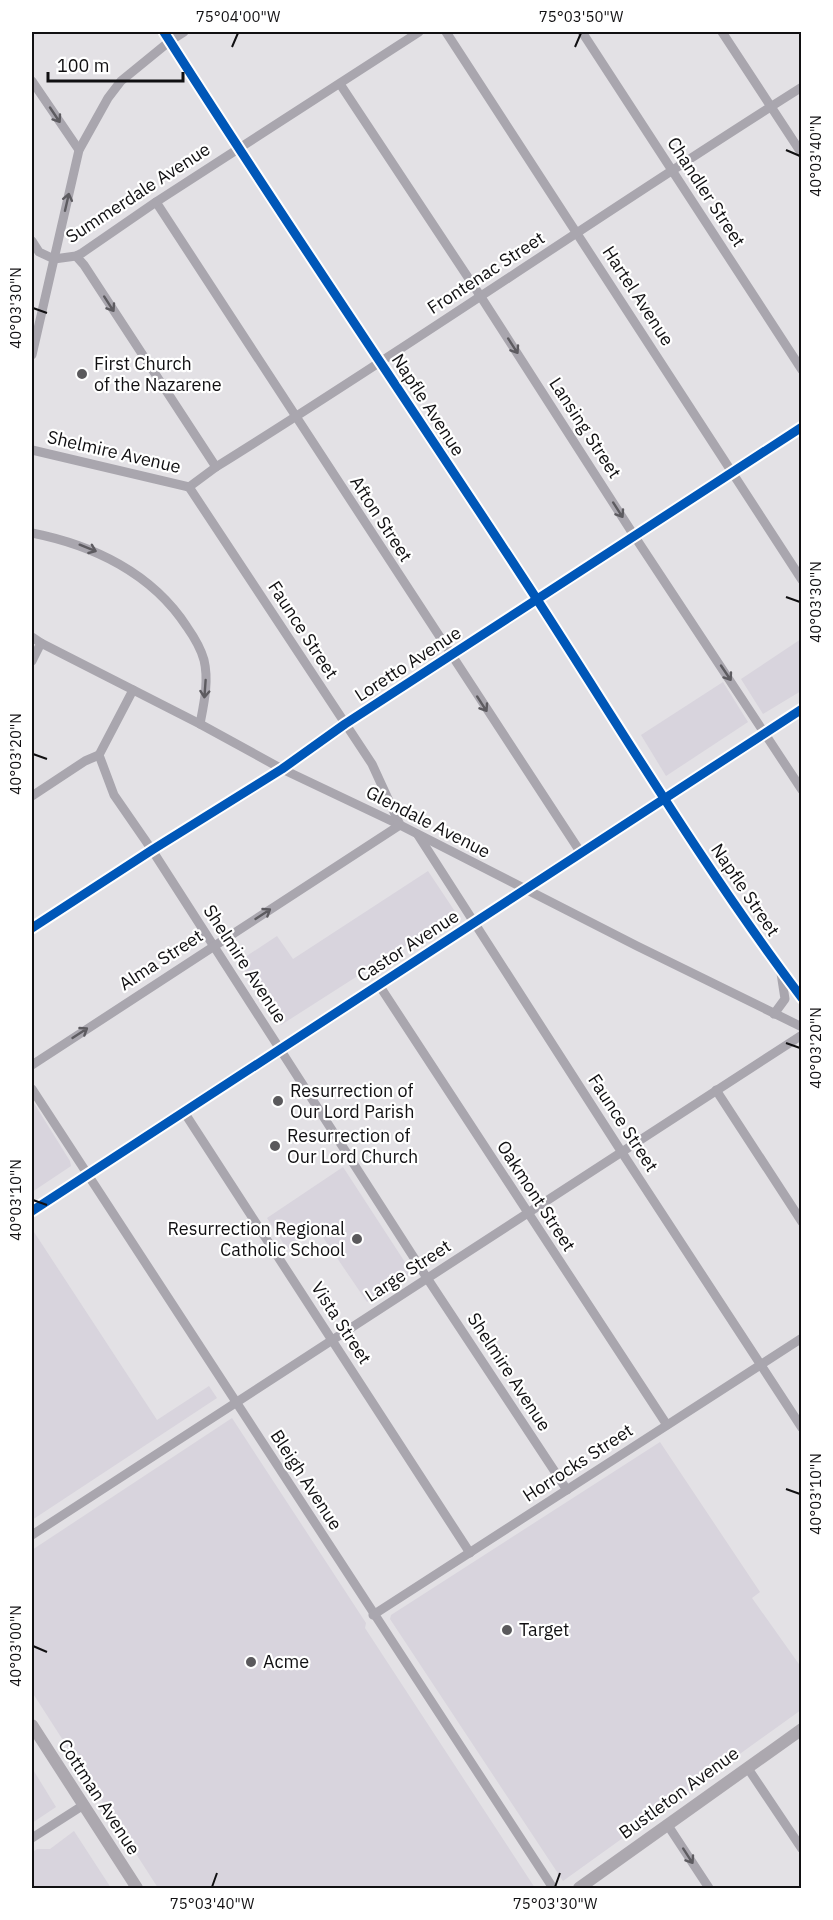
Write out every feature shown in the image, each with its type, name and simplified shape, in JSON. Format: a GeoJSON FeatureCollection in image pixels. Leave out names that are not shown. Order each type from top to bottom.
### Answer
{"type":"FeatureCollection","features":[{"type":"Feature","properties":{"kind":"main road","name":"Castor Avenue"},"geometry":{"type":"LineString","coordinates":[[32,1211],[801,710]]}},
{"type":"Feature","properties":{"kind":"main road","name":"Cottman Avenue"},"geometry":{"type":"LineString","coordinates":[[32,1725],[136,1888]]}},
{"type":"Feature","properties":{"kind":"main road","name":"Bustleton Avenue"},"geometry":{"type":"LineString","coordinates":[[586,1886],[667,1824],[801,1729]]}},
{"type":"Feature","properties":{"kind":"street","name":"Napfle Avenue"},"geometry":{"type":"LineString","coordinates":[[164,32],[238,149],[537,599],[665,798]]}},
{"type":"Feature","properties":{"kind":"street"},"geometry":{"type":"LineString","coordinates":[[32,241],[39,252],[54,260],[79,150],[108,98],[122,81],[184,32]]}},
{"type":"Feature","properties":{"kind":"street","name":"Summerdale Avenue"},"geometry":{"type":"LineString","coordinates":[[32,356],[54,260],[76,256],[419,32]]}},
{"type":"Feature","properties":{"kind":"street","name":"Hartel Avenue"},"geometry":{"type":"LineString","coordinates":[[446,32],[801,580]]}},
{"type":"Feature","properties":{"kind":"street","name":"Chandler Street"},"geometry":{"type":"LineString","coordinates":[[582,32],[801,370]]}},
{"type":"Feature","properties":{"kind":"street"},"geometry":{"type":"LineString","coordinates":[[722,32],[801,154]]}},
{"type":"Feature","properties":{"kind":"street"},"geometry":{"type":"LineString","coordinates":[[32,81],[79,150]]}},
{"type":"Feature","properties":{"kind":"street","name":"Lansing Street"},"geometry":{"type":"LineString","coordinates":[[340,84],[801,790]]}},
{"type":"Feature","properties":{"kind":"street","name":"Frontenac Street"},"geometry":{"type":"LineString","coordinates":[[189,487],[216,467],[801,87]]}},
{"type":"Feature","properties":{"kind":"street","name":"Afton Street"},"geometry":{"type":"LineString","coordinates":[[156,202],[450,656],[581,853]]}},
{"type":"Feature","properties":{"kind":"street"},"geometry":{"type":"LineString","coordinates":[[76,256],[84,264],[216,467]]}},
{"type":"Feature","properties":{"kind":"street","name":"Loretto Avenue"},"geometry":{"type":"LineString","coordinates":[[32,928],[282,769],[345,724],[801,427]]}},
{"type":"Feature","properties":{"kind":"street","name":"Shelmire Avenue"},"geometry":{"type":"LineString","coordinates":[[32,450],[189,487]]}},
{"type":"Feature","properties":{"kind":"street","name":"Faunce Street"},"geometry":{"type":"LineString","coordinates":[[189,487],[372,764],[400,825]]}},
{"type":"Feature","properties":{"kind":"street"},"geometry":{"type":"LineString","coordinates":[[32,533],[77,544],[112,559],[152,588],[176,610],[195,639],[204,660],[207,686],[200,723]]}},
{"type":"Feature","properties":{"kind":"street"},"geometry":{"type":"LineString","coordinates":[[32,661],[35,640]]}},
{"type":"Feature","properties":{"kind":"street","name":"Glendale Avenue"},"geometry":{"type":"LineString","coordinates":[[35,640],[200,723],[282,769],[400,825],[801,1027]]}},
{"type":"Feature","properties":{"kind":"street"},"geometry":{"type":"LineString","coordinates":[[32,796],[99,755],[133,690]]}},
{"type":"Feature","properties":{"kind":"street","name":"Shelmire Avenue"},"geometry":{"type":"LineString","coordinates":[[99,755],[114,795],[152,850],[427,1278],[567,1490]]}},
{"type":"Feature","properties":{"kind":"street","name":"Napfle Street"},"geometry":{"type":"LineString","coordinates":[[665,798],[727,894],[801,998]]}},
{"type":"Feature","properties":{"kind":"street","name":"Alma Street"},"geometry":{"type":"LineString","coordinates":[[32,1065],[400,825]]}},
{"type":"Feature","properties":{"kind":"street","name":"Faunce Street"},"geometry":{"type":"LineString","coordinates":[[418,835],[801,1428]]}},
{"type":"Feature","properties":{"kind":"street","name":"Napfle Street"},"geometry":{"type":"LineString","coordinates":[[774,1014],[785,999],[781,971]]}},
{"type":"Feature","properties":{"kind":"street","name":"Oakmont Street"},"geometry":{"type":"LineString","coordinates":[[379,984],[667,1425]]}},
{"type":"Feature","properties":{"kind":"street","name":"Large Street"},"geometry":{"type":"LineString","coordinates":[[32,1535],[801,1035]]}},
{"type":"Feature","properties":{"kind":"street","name":"Bleigh Avenue"},"geometry":{"type":"LineString","coordinates":[[32,1089],[553,1888]]}},
{"type":"Feature","properties":{"kind":"street"},"geometry":{"type":"LineString","coordinates":[[716,1090],[801,1222]]}},
{"type":"Feature","properties":{"kind":"street","name":"Vista Street"},"geometry":{"type":"LineString","coordinates":[[183,1112],[470,1552]]}},
{"type":"Feature","properties":{"kind":"street","name":"Horrocks Street"},"geometry":{"type":"LineString","coordinates":[[373,1615],[801,1338]]}},
{"type":"Feature","properties":{"kind":"street"},"geometry":{"type":"LineString","coordinates":[[747,1767],[801,1849]]}},
{"type":"Feature","properties":{"kind":"street"},"geometry":{"type":"LineString","coordinates":[[32,1838],[82,1806]]}},
{"type":"Feature","properties":{"kind":"street"},"geometry":{"type":"LineString","coordinates":[[667,1824],[709,1888]]}},
{"type":"Feature","properties":{"kind":"shaded area"},"geometry":{"type":"Polygon","coordinates":[[[801,639],[801,691],[763,714],[741,679],[801,639]]]}},
{"type":"Feature","properties":{"kind":"shaded area"},"geometry":{"type":"Polygon","coordinates":[[[723,682],[748,722],[666,776],[641,735],[723,682]]]}},
{"type":"Feature","properties":{"kind":"shaded area"},"geometry":{"type":"Polygon","coordinates":[[[428,871],[456,913],[281,1025],[239,961],[277,936],[293,959],[428,871]]]}},
{"type":"Feature","properties":{"kind":"shaded area"},"geometry":{"type":"Polygon","coordinates":[[[32,1100],[71,1166],[32,1192],[32,1100]]]}},
{"type":"Feature","properties":{"kind":"shaded area","name":"Resurrection Regional Catholic School"},"geometry":{"type":"Polygon","coordinates":[[[343,1167],[412,1273],[367,1302],[318,1230],[287,1249],[267,1218],[343,1167]]]}},
{"type":"Feature","properties":{"kind":"shaded area"},"geometry":{"type":"Polygon","coordinates":[[[34,1232],[157,1420],[209,1386],[217,1398],[32,1520],[32,1234],[34,1232]]]}},
{"type":"Feature","properties":{"kind":"shaded area"},"geometry":{"type":"Polygon","coordinates":[[[232,1418],[366,1623],[365,1628],[535,1888],[158,1888],[32,1692],[32,1550],[232,1418]]]}},
{"type":"Feature","properties":{"kind":"shaded area"},"geometry":{"type":"Polygon","coordinates":[[[660,1442],[760,1592],[752,1598],[801,1667],[801,1710],[563,1881],[390,1619],[391,1615],[660,1442]]]}},
{"type":"Feature","properties":{"kind":"shaded area"},"geometry":{"type":"Polygon","coordinates":[[[32,1768],[56,1807],[32,1823],[32,1768]]]}},
{"type":"Feature","properties":{"kind":"shaded area"},"geometry":{"type":"Polygon","coordinates":[[[74,1831],[111,1888],[32,1888],[32,1853],[37,1849],[50,1849],[74,1831]]]}},
{"type":"Feature","properties":{"kind":"cycle path"},"geometry":{"type":"LineString","coordinates":[[164,32],[538,601],[699,852],[802,998]]}},
{"type":"Feature","properties":{"kind":"cycle path"},"geometry":{"type":"LineString","coordinates":[[32,928],[282,769],[345,724],[802,427]]}},
{"type":"Feature","properties":{"kind":"cycle path"},"geometry":{"type":"LineString","coordinates":[[32,1211],[802,709]]}},
{"type":"Feature","properties":{"kind":"place","name":"First Church of the Nazarene"},"geometry":{"type":"Point","coordinates":[82,374]}},
{"type":"Feature","properties":{"kind":"place","name":"Resurrection of Our Lord Parish"},"geometry":{"type":"Point","coordinates":[278,1101]}},
{"type":"Feature","properties":{"kind":"place","name":"Resurrection of Our Lord Church"},"geometry":{"type":"Point","coordinates":[275,1146]}},
{"type":"Feature","properties":{"kind":"place","name":"Resurrection Regional Catholic School"},"geometry":{"type":"Point","coordinates":[357,1239]}},
{"type":"Feature","properties":{"kind":"place","name":"Target"},"geometry":{"type":"Point","coordinates":[507,1630]}},
{"type":"Feature","properties":{"kind":"place","name":"Acme"},"geometry":{"type":"Point","coordinates":[251,1662]}}]}
